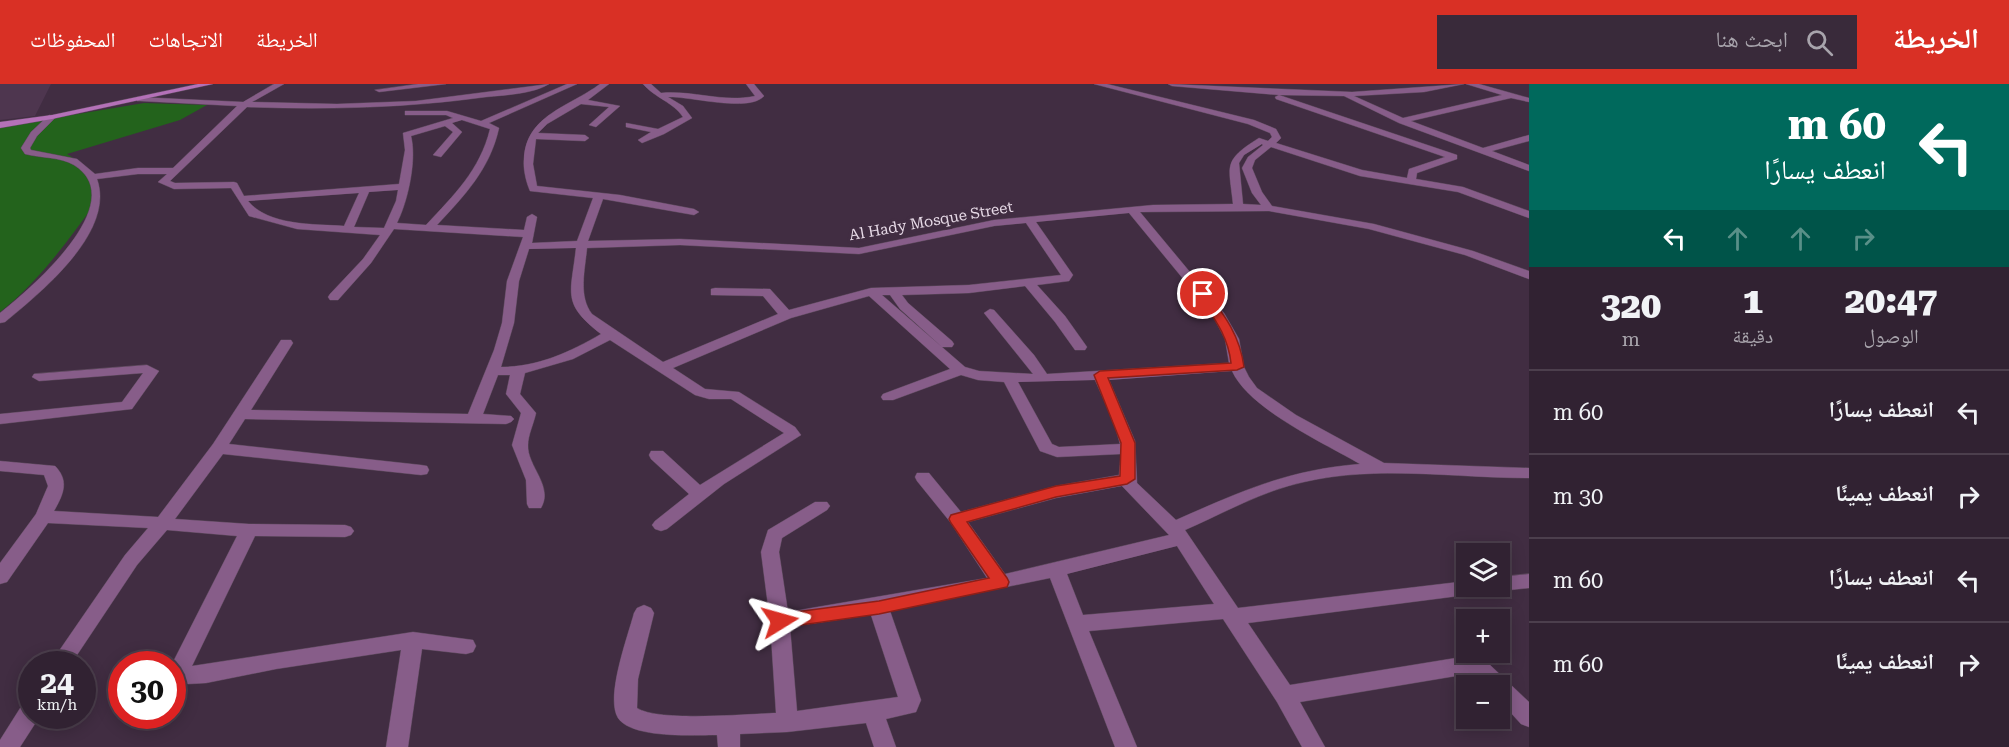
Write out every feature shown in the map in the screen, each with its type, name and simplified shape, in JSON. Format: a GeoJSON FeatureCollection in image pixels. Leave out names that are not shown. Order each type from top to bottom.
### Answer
{"type":"FeatureCollection","features":[{"type":"Feature","properties":{"kind":"main road"},"geometry":{"type":"LineString","coordinates":[[0,125],[52,117],[209,84]]}},
{"type":"Feature","properties":{"kind":"street"},"geometry":{"type":"LineString","coordinates":[[91,177],[138,171],[176,171],[247,104],[267,89],[280,84]]}},
{"type":"Feature","properties":{"kind":"street"},"geometry":{"type":"LineString","coordinates":[[348,107],[387,84]]}},
{"type":"Feature","properties":{"kind":"street"},"geometry":{"type":"LineString","coordinates":[[371,94],[442,84]]}},
{"type":"Feature","properties":{"kind":"street"},"geometry":{"type":"LineString","coordinates":[[500,84],[502,93]]}},
{"type":"Feature","properties":{"kind":"street"},"geometry":{"type":"LineString","coordinates":[[140,99],[284,107],[348,107],[447,100],[502,93],[543,84]]}},
{"type":"Feature","properties":{"kind":"street"},"geometry":{"type":"LineString","coordinates":[[483,123],[573,84]]}},
{"type":"Feature","properties":{"kind":"street"},"geometry":{"type":"LineString","coordinates":[[605,84],[543,123],[532,136],[527,148],[527,165],[533,189],[599,196],[694,212]]}},
{"type":"Feature","properties":{"kind":"street"},"geometry":{"type":"LineString","coordinates":[[642,140],[688,118],[684,111],[659,95],[647,84]]}},
{"type":"Feature","properties":{"kind":"street"},"geometry":{"type":"LineString","coordinates":[[659,95],[704,96],[722,101],[759,98],[760,96],[750,84]]}},
{"type":"Feature","properties":{"kind":"street"},"geometry":{"type":"LineString","coordinates":[[1098,84],[1268,128],[1277,138],[1251,159],[1247,168],[1257,194],[1269,208]]}},
{"type":"Feature","properties":{"kind":"street"},"geometry":{"type":"LineString","coordinates":[[1172,84],[1268,93],[1345,95],[1414,91],[1460,84]]}},
{"type":"Feature","properties":{"kind":"street"},"geometry":{"type":"LineString","coordinates":[[1246,91],[1255,84]]}},
{"type":"Feature","properties":{"kind":"street"},"geometry":{"type":"LineString","coordinates":[[1470,84],[1529,100]]}},
{"type":"Feature","properties":{"kind":"street"},"geometry":{"type":"LineString","coordinates":[[428,85],[447,100]]}},
{"type":"Feature","properties":{"kind":"street"},"geometry":{"type":"LineString","coordinates":[[1268,93],[1454,157],[1414,170],[1411,172],[1411,181]]}},
{"type":"Feature","properties":{"kind":"street"},"geometry":{"type":"LineString","coordinates":[[1345,95],[1402,121],[1528,167]]}},
{"type":"Feature","properties":{"kind":"street"},"geometry":{"type":"LineString","coordinates":[[1402,121],[1512,95]]}},
{"type":"Feature","properties":{"kind":"street"},"geometry":{"type":"LineString","coordinates":[[437,101],[441,112]]}},
{"type":"Feature","properties":{"kind":"street"},"geometry":{"type":"LineString","coordinates":[[579,101],[616,106],[592,125]]}},
{"type":"Feature","properties":{"kind":"street"},"geometry":{"type":"LineString","coordinates":[[397,105],[389,112],[441,112],[495,128],[486,161],[464,190],[429,228]]}},
{"type":"Feature","properties":{"kind":"street"},"geometry":{"type":"LineString","coordinates":[[524,105],[540,108]]}},
{"type":"Feature","properties":{"kind":"street"},"geometry":{"type":"LineString","coordinates":[[551,109],[562,111]]}},
{"type":"Feature","properties":{"kind":"street"},"geometry":{"type":"LineString","coordinates":[[0,319],[47,280],[82,232],[96,207],[97,193],[91,177],[78,164],[28,152],[25,148],[34,134],[52,117]]}},
{"type":"Feature","properties":{"kind":"street"},"geometry":{"type":"LineString","coordinates":[[334,297],[390,229],[400,208],[410,150],[406,135],[464,117]]}},
{"type":"Feature","properties":{"kind":"street"},"geometry":{"type":"LineString","coordinates":[[1228,117],[1259,129],[1264,135],[1261,141],[1241,153],[1234,163],[1238,208]]}},
{"type":"Feature","properties":{"kind":"street"},"geometry":{"type":"LineString","coordinates":[[438,155],[458,132],[447,123]]}},
{"type":"Feature","properties":{"kind":"street"},"geometry":{"type":"LineString","coordinates":[[629,125],[661,132]]}},
{"type":"Feature","properties":{"kind":"street"},"geometry":{"type":"LineString","coordinates":[[532,136],[585,138]]}},
{"type":"Feature","properties":{"kind":"street"},"geometry":{"type":"LineString","coordinates":[[1482,152],[1529,138]]}},
{"type":"Feature","properties":{"kind":"street"},"geometry":{"type":"LineString","coordinates":[[1261,141],[1347,169],[1460,189],[1529,215]]}},
{"type":"Feature","properties":{"kind":"street","name":"Al Hady Mosque Street"},"geometry":{"type":"LineString","coordinates":[[176,171],[163,182],[174,186],[234,185],[241,199],[253,214],[297,226],[347,230],[429,228],[528,240],[582,243],[680,242],[859,251],[896,245],[972,227],[1029,220],[1175,207],[1269,208],[1403,234],[1469,253],[1529,275]]}},
{"type":"Feature","properties":{"kind":"street"},"geometry":{"type":"LineString","coordinates":[[241,199],[403,187]]}},
{"type":"Feature","properties":{"kind":"street"},"geometry":{"type":"LineString","coordinates":[[347,230],[365,190]]}},
{"type":"Feature","properties":{"kind":"street"},"geometry":{"type":"LineString","coordinates":[[599,196],[582,243],[577,300],[587,317],[702,393],[734,395],[793,435],[698,493],[661,525]]}},
{"type":"Feature","properties":{"kind":"street"},"geometry":{"type":"LineString","coordinates":[[1132,210],[1218,313],[1232,339],[1237,367],[1247,385],[1268,403],[1381,469]]}},
{"type":"Feature","properties":{"kind":"street"},"geometry":{"type":"LineString","coordinates":[[473,419],[508,322],[513,281],[528,240],[532,217]]}},
{"type":"Feature","properties":{"kind":"street"},"geometry":{"type":"LineString","coordinates":[[661,368],[786,315],[871,292],[969,289],[1065,278],[1067,275],[1029,220]]}},
{"type":"Feature","properties":{"kind":"street"},"geometry":{"type":"LineString","coordinates":[[1028,282],[1060,319],[1080,347]]}},
{"type":"Feature","properties":{"kind":"street"},"geometry":{"type":"LineString","coordinates":[[893,291],[904,306],[947,344]]}},
{"type":"Feature","properties":{"kind":"street"},"geometry":{"type":"LineString","coordinates":[[715,292],[766,292],[786,315]]}},
{"type":"Feature","properties":{"kind":"street"},"geometry":{"type":"LineString","coordinates":[[871,292],[960,370],[974,376],[1042,377],[1237,367]]}},
{"type":"Feature","properties":{"kind":"street"},"geometry":{"type":"LineString","coordinates":[[990,313],[1029,358],[1042,377]]}},
{"type":"Feature","properties":{"kind":"street"},"geometry":{"type":"LineString","coordinates":[[492,371],[518,371],[555,362],[610,334]]}},
{"type":"Feature","properties":{"kind":"street"},"geometry":{"type":"LineString","coordinates":[[69,651],[131,560],[163,523],[243,414],[286,343]]}},
{"type":"Feature","properties":{"kind":"street"},"geometry":{"type":"LineString","coordinates":[[0,419],[123,407],[131,404],[152,371],[147,369],[39,377]]}},
{"type":"Feature","properties":{"kind":"street"},"geometry":{"type":"LineString","coordinates":[[888,397],[960,370]]}},
{"type":"Feature","properties":{"kind":"street"},"geometry":{"type":"LineString","coordinates":[[518,371],[513,394],[529,414],[520,445],[534,480],[535,504]]}},
{"type":"Feature","properties":{"kind":"street"},"geometry":{"type":"LineString","coordinates":[[1100,375],[1130,449],[1127,479],[1142,500],[1177,534],[1285,695],[1314,747]]}},
{"type":"Feature","properties":{"kind":"street"},"geometry":{"type":"LineString","coordinates":[[1009,378],[1046,447],[1051,451],[1130,449]]}},
{"type":"Feature","properties":{"kind":"street"},"geometry":{"type":"LineString","coordinates":[[243,414],[506,419]]}},
{"type":"Feature","properties":{"kind":"street"},"geometry":{"type":"LineString","coordinates":[[219,448],[421,470]]}},
{"type":"Feature","properties":{"kind":"street"},"geometry":{"type":"LineString","coordinates":[[657,455],[698,493]]}},
{"type":"Feature","properties":{"kind":"street"},"geometry":{"type":"LineString","coordinates":[[0,466],[49,470],[56,475],[58,482],[43,517],[0,577]]}},
{"type":"Feature","properties":{"kind":"street"},"geometry":{"type":"LineString","coordinates":[[780,621],[879,608],[1056,570],[1129,550],[1177,534],[1271,486],[1304,477],[1341,471],[1381,469],[1529,473]]}},
{"type":"Feature","properties":{"kind":"street"},"geometry":{"type":"LineString","coordinates":[[923,477],[957,519],[1000,582]]}},
{"type":"Feature","properties":{"kind":"street"},"geometry":{"type":"LineString","coordinates":[[957,519],[1056,492],[1127,479]]}},
{"type":"Feature","properties":{"kind":"street"},"geometry":{"type":"LineString","coordinates":[[787,722],[780,621],[771,552],[774,535],[821,506]]}},
{"type":"Feature","properties":{"kind":"street"},"geometry":{"type":"LineString","coordinates":[[43,517],[249,530],[345,531]]}},
{"type":"Feature","properties":{"kind":"street"},"geometry":{"type":"LineString","coordinates":[[249,530],[180,669],[188,675],[413,640],[466,646]]}},
{"type":"Feature","properties":{"kind":"street"},"geometry":{"type":"LineString","coordinates":[[1056,570],[1126,747]]}},
{"type":"Feature","properties":{"kind":"street"},"geometry":{"type":"LineString","coordinates":[[1510,583],[1529,581]]}},
{"type":"Feature","properties":{"kind":"street"},"geometry":{"type":"LineString","coordinates":[[1076,624],[1229,614],[1456,589]]}},
{"type":"Feature","properties":{"kind":"street"},"geometry":{"type":"LineString","coordinates":[[644,613],[627,685],[627,714],[641,722],[728,725],[787,722],[903,707],[910,700],[879,608]]}},
{"type":"Feature","properties":{"kind":"street"},"geometry":{"type":"LineString","coordinates":[[397,747],[413,640]]}},
{"type":"Feature","properties":{"kind":"street"},"geometry":{"type":"LineString","coordinates":[[1285,695],[1468,664],[1487,675]]}},
{"type":"Feature","properties":{"kind":"street"},"geometry":{"type":"LineString","coordinates":[[1510,697],[1529,717]]}},
{"type":"Feature","properties":{"kind":"street"},"geometry":{"type":"LineString","coordinates":[[873,712],[885,747]]}},
{"type":"Feature","properties":{"kind":"street"},"geometry":{"type":"LineString","coordinates":[[728,725],[729,747]]}},
{"type":"Feature","properties":{"kind":"street"},"geometry":{"type":"LineString","coordinates":[[8,747],[19,729]]}},
{"type":"Feature","properties":{"kind":"shaded area"},"geometry":{"type":"Polygon","coordinates":[[[0,84],[51,84],[35,116],[0,120],[0,84]]]}},
{"type":"Feature","properties":{"kind":"green space"},"geometry":{"type":"Polygon","coordinates":[[[144,103],[207,105],[180,120],[67,154],[90,172],[97,201],[40,274],[0,312],[0,127],[144,103]]]}},
{"type":"Feature","properties":{"kind":"route"},"geometry":{"type":"LineString","coordinates":[[780,621],[879,608],[1000,582],[957,519],[1056,492],[1127,479],[1130,449],[1100,375],[1237,367],[1236,352],[1227,326],[1203,294]]}}]}
